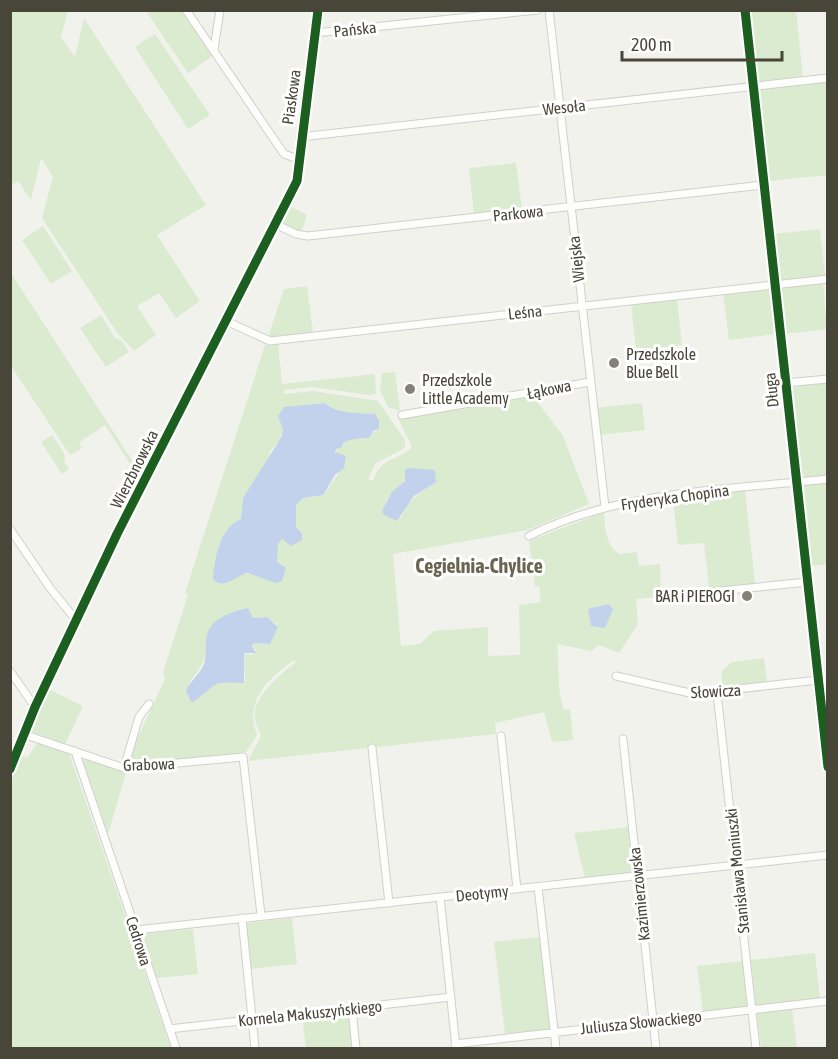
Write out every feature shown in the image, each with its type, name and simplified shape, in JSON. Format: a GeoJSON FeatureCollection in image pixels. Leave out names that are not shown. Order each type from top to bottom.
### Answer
{"type":"FeatureCollection","features":[{"type":"Feature","properties":{"kind":"street"},"geometry":{"type":"LineString","coordinates":[[186,10],[284,154],[298,159]]}},
{"type":"Feature","properties":{"kind":"street"},"geometry":{"type":"LineString","coordinates":[[214,49],[220,10]]}},
{"type":"Feature","properties":{"kind":"street","name":"Piaskowa"},"geometry":{"type":"LineString","coordinates":[[294,187],[297,181],[300,137],[318,10]]}},
{"type":"Feature","properties":{"kind":"street","name":"Pańska"},"geometry":{"type":"LineString","coordinates":[[315,33],[538,10]]}},
{"type":"Feature","properties":{"kind":"street","name":"Wiejska"},"geometry":{"type":"LineString","coordinates":[[549,10],[605,507]]}},
{"type":"Feature","properties":{"kind":"street","name":"Długa"},"geometry":{"type":"LineString","coordinates":[[745,10],[828,767]]}},
{"type":"Feature","properties":{"kind":"street"},"geometry":{"type":"LineString","coordinates":[[206,37],[216,31]]}},
{"type":"Feature","properties":{"kind":"street","name":"Wesoła"},"geometry":{"type":"LineString","coordinates":[[300,137],[828,78]]}},
{"type":"Feature","properties":{"kind":"street","name":"Parkowa"},"geometry":{"type":"LineString","coordinates":[[274,224],[296,234],[308,236],[763,185]]}},
{"type":"Feature","properties":{"kind":"street","name":"Wierzbnowska"},"geometry":{"type":"LineString","coordinates":[[10,769],[23,734],[76,620],[294,187]]}},
{"type":"Feature","properties":{"kind":"street","name":"Leśna"},"geometry":{"type":"LineString","coordinates":[[226,321],[270,340],[828,279]]}},
{"type":"Feature","properties":{"kind":"street"},"geometry":{"type":"LineString","coordinates":[[785,383],[828,379]]}},
{"type":"Feature","properties":{"kind":"street","name":"Łąkowa"},"geometry":{"type":"LineString","coordinates":[[402,415],[590,382]]}},
{"type":"Feature","properties":{"kind":"street","name":"Fryderyka Chopina"},"geometry":{"type":"LineString","coordinates":[[529,536],[605,507],[654,497],[828,479]]}},
{"type":"Feature","properties":{"kind":"street"},"geometry":{"type":"LineString","coordinates":[[10,529],[50,588],[76,620]]}},
{"type":"Feature","properties":{"kind":"street"},"geometry":{"type":"LineString","coordinates":[[681,595],[807,582]]}},
{"type":"Feature","properties":{"kind":"street"},"geometry":{"type":"LineString","coordinates":[[10,671],[35,707]]}},
{"type":"Feature","properties":{"kind":"street","name":"Słowicza"},"geometry":{"type":"LineString","coordinates":[[616,676],[674,691],[717,693],[818,680]]}},
{"type":"Feature","properties":{"kind":"street","name":"Stanisława Moniuszki"},"geometry":{"type":"LineString","coordinates":[[717,693],[756,1048]]}},
{"type":"Feature","properties":{"kind":"street"},"geometry":{"type":"LineString","coordinates":[[124,768],[140,717],[149,704]]}},
{"type":"Feature","properties":{"kind":"street","name":"Grabowa"},"geometry":{"type":"LineString","coordinates":[[23,734],[124,768],[243,757],[261,915]]}},
{"type":"Feature","properties":{"kind":"street"},"geometry":{"type":"LineString","coordinates":[[501,736],[518,889]]}},
{"type":"Feature","properties":{"kind":"street","name":"Kazimierzowska"},"geometry":{"type":"LineString","coordinates":[[622,739],[656,1048]]}},
{"type":"Feature","properties":{"kind":"street"},"geometry":{"type":"LineString","coordinates":[[372,748],[389,903]]}},
{"type":"Feature","properties":{"kind":"street","name":"Cedrowa"},"geometry":{"type":"LineString","coordinates":[[75,751],[176,1048]]}},
{"type":"Feature","properties":{"kind":"street","name":"Deotymy"},"geometry":{"type":"LineString","coordinates":[[136,930],[828,855]]}},
{"type":"Feature","properties":{"kind":"street"},"geometry":{"type":"LineString","coordinates":[[538,887],[556,1048]]}},
{"type":"Feature","properties":{"kind":"street"},"geometry":{"type":"LineString","coordinates":[[440,897],[456,1046]]}},
{"type":"Feature","properties":{"kind":"street"},"geometry":{"type":"LineString","coordinates":[[242,918],[255,1048]]}},
{"type":"Feature","properties":{"kind":"street","name":"Kornela Makuszyńskiego"},"geometry":{"type":"LineString","coordinates":[[169,1029],[451,998]]}},
{"type":"Feature","properties":{"kind":"street","name":"Juliusza Słowackiego"},"geometry":{"type":"LineString","coordinates":[[456,1046],[554,1032],[828,1001]]}},
{"type":"Feature","properties":{"kind":"street"},"geometry":{"type":"LineString","coordinates":[[352,1009],[356,1048]]}},
{"type":"Feature","properties":{"kind":"green space"},"geometry":{"type":"Polygon","coordinates":[[[11,10],[68,11],[61,37],[75,57],[84,18],[206,205],[157,235],[200,301],[176,318],[159,293],[137,306],[156,335],[134,351],[118,334],[42,218],[53,177],[41,158],[31,200],[18,181],[11,185],[11,10]]]}},
{"type":"Feature","properties":{"kind":"green space"},"geometry":{"type":"Polygon","coordinates":[[[146,11],[182,11],[214,55],[188,73],[146,11]]]}},
{"type":"Feature","properties":{"kind":"green space"},"geometry":{"type":"Polygon","coordinates":[[[750,11],[796,11],[803,77],[757,82],[750,11]]]}},
{"type":"Feature","properties":{"kind":"green space"},"geometry":{"type":"Polygon","coordinates":[[[155,34],[210,115],[188,129],[135,47],[155,34]]]}},
{"type":"Feature","properties":{"kind":"green space"},"geometry":{"type":"Polygon","coordinates":[[[827,82],[827,175],[769,181],[759,89],[827,82]]]}},
{"type":"Feature","properties":{"kind":"green space"},"geometry":{"type":"Polygon","coordinates":[[[516,163],[522,209],[474,214],[469,168],[516,163]]]}},
{"type":"Feature","properties":{"kind":"green space"},"geometry":{"type":"Polygon","coordinates":[[[288,205],[307,215],[301,233],[280,223],[288,205]]]}},
{"type":"Feature","properties":{"kind":"green space"},"geometry":{"type":"Polygon","coordinates":[[[43,226],[72,271],[51,284],[22,240],[43,226]]]}},
{"type":"Feature","properties":{"kind":"green space"},"geometry":{"type":"Polygon","coordinates":[[[820,229],[825,275],[780,280],[774,234],[820,229]]]}},
{"type":"Feature","properties":{"kind":"green space"},"geometry":{"type":"Polygon","coordinates":[[[11,273],[142,476],[140,479],[105,425],[79,442],[82,448],[70,455],[11,366],[11,273]]]}},
{"type":"Feature","properties":{"kind":"green space"},"geometry":{"type":"Polygon","coordinates":[[[823,283],[827,329],[785,334],[781,288],[823,283]]]}},
{"type":"Feature","properties":{"kind":"green space"},"geometry":{"type":"Polygon","coordinates":[[[307,286],[313,332],[268,337],[284,289],[307,286]]]}},
{"type":"Feature","properties":{"kind":"green space"},"geometry":{"type":"Polygon","coordinates":[[[769,288],[775,334],[729,340],[723,293],[769,288]]]}},
{"type":"Feature","properties":{"kind":"green space"},"geometry":{"type":"Polygon","coordinates":[[[677,299],[682,345],[636,350],[631,304],[677,299]]]}},
{"type":"Feature","properties":{"kind":"green space"},"geometry":{"type":"Polygon","coordinates":[[[101,315],[115,338],[121,340],[129,352],[106,367],[80,328],[101,315]]]}},
{"type":"Feature","properties":{"kind":"green space"},"geometry":{"type":"Polygon","coordinates":[[[278,343],[282,384],[375,374],[376,394],[312,387],[284,390],[284,394],[313,391],[378,401],[405,440],[405,448],[376,463],[368,479],[373,481],[384,463],[412,447],[398,418],[533,396],[563,436],[589,504],[528,530],[393,554],[401,646],[420,644],[434,631],[488,627],[488,656],[520,655],[519,605],[541,602],[539,586],[535,587],[529,541],[604,512],[605,529],[614,550],[619,554],[637,552],[639,566],[660,564],[661,597],[636,599],[638,624],[619,653],[599,645],[591,651],[557,644],[560,694],[564,710],[570,709],[573,740],[552,742],[544,712],[495,723],[496,734],[248,761],[261,736],[255,720],[258,702],[269,686],[296,662],[294,660],[267,683],[256,701],[254,711],[254,723],[257,735],[246,752],[129,765],[133,748],[165,679],[163,672],[188,595],[185,593],[265,345],[278,343]],[[325,403],[297,406],[279,441],[270,451],[267,463],[243,498],[241,519],[224,534],[218,547],[241,574],[253,574],[275,583],[278,544],[282,538],[285,540],[302,533],[296,527],[296,505],[303,498],[323,495],[339,473],[336,449],[350,438],[364,439],[377,430],[366,413],[345,412],[325,403]],[[405,474],[401,486],[386,502],[401,518],[415,497],[436,482],[405,474]],[[248,608],[230,613],[207,635],[204,660],[190,681],[193,703],[212,684],[245,682],[244,653],[252,655],[256,650],[252,646],[254,643],[270,644],[277,625],[267,617],[253,618],[248,608]]]}},
{"type":"Feature","properties":{"kind":"green space"},"geometry":{"type":"Polygon","coordinates":[[[395,372],[400,411],[388,407],[380,391],[382,373],[395,372]]]}},
{"type":"Feature","properties":{"kind":"green space"},"geometry":{"type":"Polygon","coordinates":[[[827,383],[827,476],[806,478],[800,473],[792,387],[827,383]]]}},
{"type":"Feature","properties":{"kind":"green space"},"geometry":{"type":"Polygon","coordinates":[[[642,403],[645,430],[599,435],[596,408],[642,403]]]}},
{"type":"Feature","properties":{"kind":"green space"},"geometry":{"type":"Polygon","coordinates":[[[52,435],[64,453],[65,463],[69,469],[62,474],[41,442],[52,435]]]}},
{"type":"Feature","properties":{"kind":"green space"},"geometry":{"type":"Polygon","coordinates":[[[827,483],[827,564],[810,566],[802,485],[827,483]]]}},
{"type":"Feature","properties":{"kind":"green space"},"geometry":{"type":"Polygon","coordinates":[[[745,491],[755,584],[709,588],[704,543],[678,545],[673,499],[745,491]]]}},
{"type":"Feature","properties":{"kind":"green space"},"geometry":{"type":"Polygon","coordinates":[[[764,658],[767,683],[722,688],[722,671],[732,662],[764,658]]]}},
{"type":"Feature","properties":{"kind":"green space"},"geometry":{"type":"Polygon","coordinates":[[[48,689],[83,706],[65,744],[28,730],[48,689]]]}},
{"type":"Feature","properties":{"kind":"green space"},"geometry":{"type":"Polygon","coordinates":[[[38,742],[69,753],[171,1048],[11,1048],[11,781],[23,756],[28,757],[38,742]]]}},
{"type":"Feature","properties":{"kind":"green space"},"geometry":{"type":"Polygon","coordinates":[[[86,758],[126,773],[108,834],[83,761],[86,758]]]}},
{"type":"Feature","properties":{"kind":"green space"},"geometry":{"type":"Polygon","coordinates":[[[629,827],[634,873],[585,878],[574,833],[629,827]]]}},
{"type":"Feature","properties":{"kind":"green space"},"geometry":{"type":"Polygon","coordinates":[[[292,918],[297,964],[251,969],[246,926],[248,923],[292,918]]]}},
{"type":"Feature","properties":{"kind":"green space"},"geometry":{"type":"Polygon","coordinates":[[[193,929],[198,974],[157,978],[142,934],[193,929]]]}},
{"type":"Feature","properties":{"kind":"green space"},"geometry":{"type":"Polygon","coordinates":[[[540,937],[551,1029],[505,1034],[494,942],[540,937]]]}},
{"type":"Feature","properties":{"kind":"green space"},"geometry":{"type":"Polygon","coordinates":[[[815,953],[820,999],[756,1006],[751,960],[815,953]]]}},
{"type":"Feature","properties":{"kind":"green space"},"geometry":{"type":"Polygon","coordinates":[[[744,961],[749,1007],[703,1012],[697,966],[744,961]]]}},
{"type":"Feature","properties":{"kind":"green space"},"geometry":{"type":"Polygon","coordinates":[[[792,1009],[797,1048],[761,1048],[757,1013],[792,1009]]]}},
{"type":"Feature","properties":{"kind":"green space"},"geometry":{"type":"Polygon","coordinates":[[[349,1012],[353,1048],[306,1048],[302,1017],[349,1012]]]}},
{"type":"Feature","properties":{"kind":"water"},"geometry":{"type":"Polygon","coordinates":[[[325,403],[342,411],[375,414],[379,420],[379,429],[373,431],[370,437],[349,440],[336,449],[335,452],[346,456],[344,468],[335,475],[323,495],[303,498],[296,505],[296,527],[302,533],[302,540],[291,546],[282,539],[278,544],[277,562],[286,568],[282,581],[275,583],[248,573],[226,583],[217,582],[213,579],[215,562],[223,537],[241,519],[243,498],[282,436],[283,429],[278,416],[284,407],[325,403]]]}},
{"type":"Feature","properties":{"kind":"water"},"geometry":{"type":"Polygon","coordinates":[[[408,468],[435,470],[436,482],[414,496],[397,521],[384,515],[382,511],[392,492],[405,481],[405,470],[408,468]]]}},
{"type":"Feature","properties":{"kind":"water"},"geometry":{"type":"Polygon","coordinates":[[[609,604],[613,609],[605,628],[591,626],[588,609],[609,604]]]}},
{"type":"Feature","properties":{"kind":"water"},"geometry":{"type":"Polygon","coordinates":[[[248,608],[253,618],[267,617],[278,627],[270,644],[254,643],[252,646],[256,653],[244,653],[244,683],[220,683],[192,703],[186,691],[204,664],[209,629],[223,616],[248,608]]]}},
{"type":"Feature","properties":{"kind":"cycle path"},"geometry":{"type":"LineString","coordinates":[[10,769],[35,707],[117,534],[297,181],[318,10]]}},
{"type":"Feature","properties":{"kind":"cycle path"},"geometry":{"type":"LineString","coordinates":[[745,10],[828,767]]}},
{"type":"Feature","properties":{"kind":"place","name":"Przedszkole Blue Bell"},"geometry":{"type":"Point","coordinates":[614,363]}},
{"type":"Feature","properties":{"kind":"place","name":"Przedszkole Little Academy"},"geometry":{"type":"Point","coordinates":[410,389]}},
{"type":"Feature","properties":{"kind":"place","name":"BAR i PIEROGI"},"geometry":{"type":"Point","coordinates":[747,596]}},
{"type":"Feature","properties":{"kind":"district","name":"Cegielnia-Chylice"},"geometry":{"type":"Point","coordinates":[479,566]}}]}
